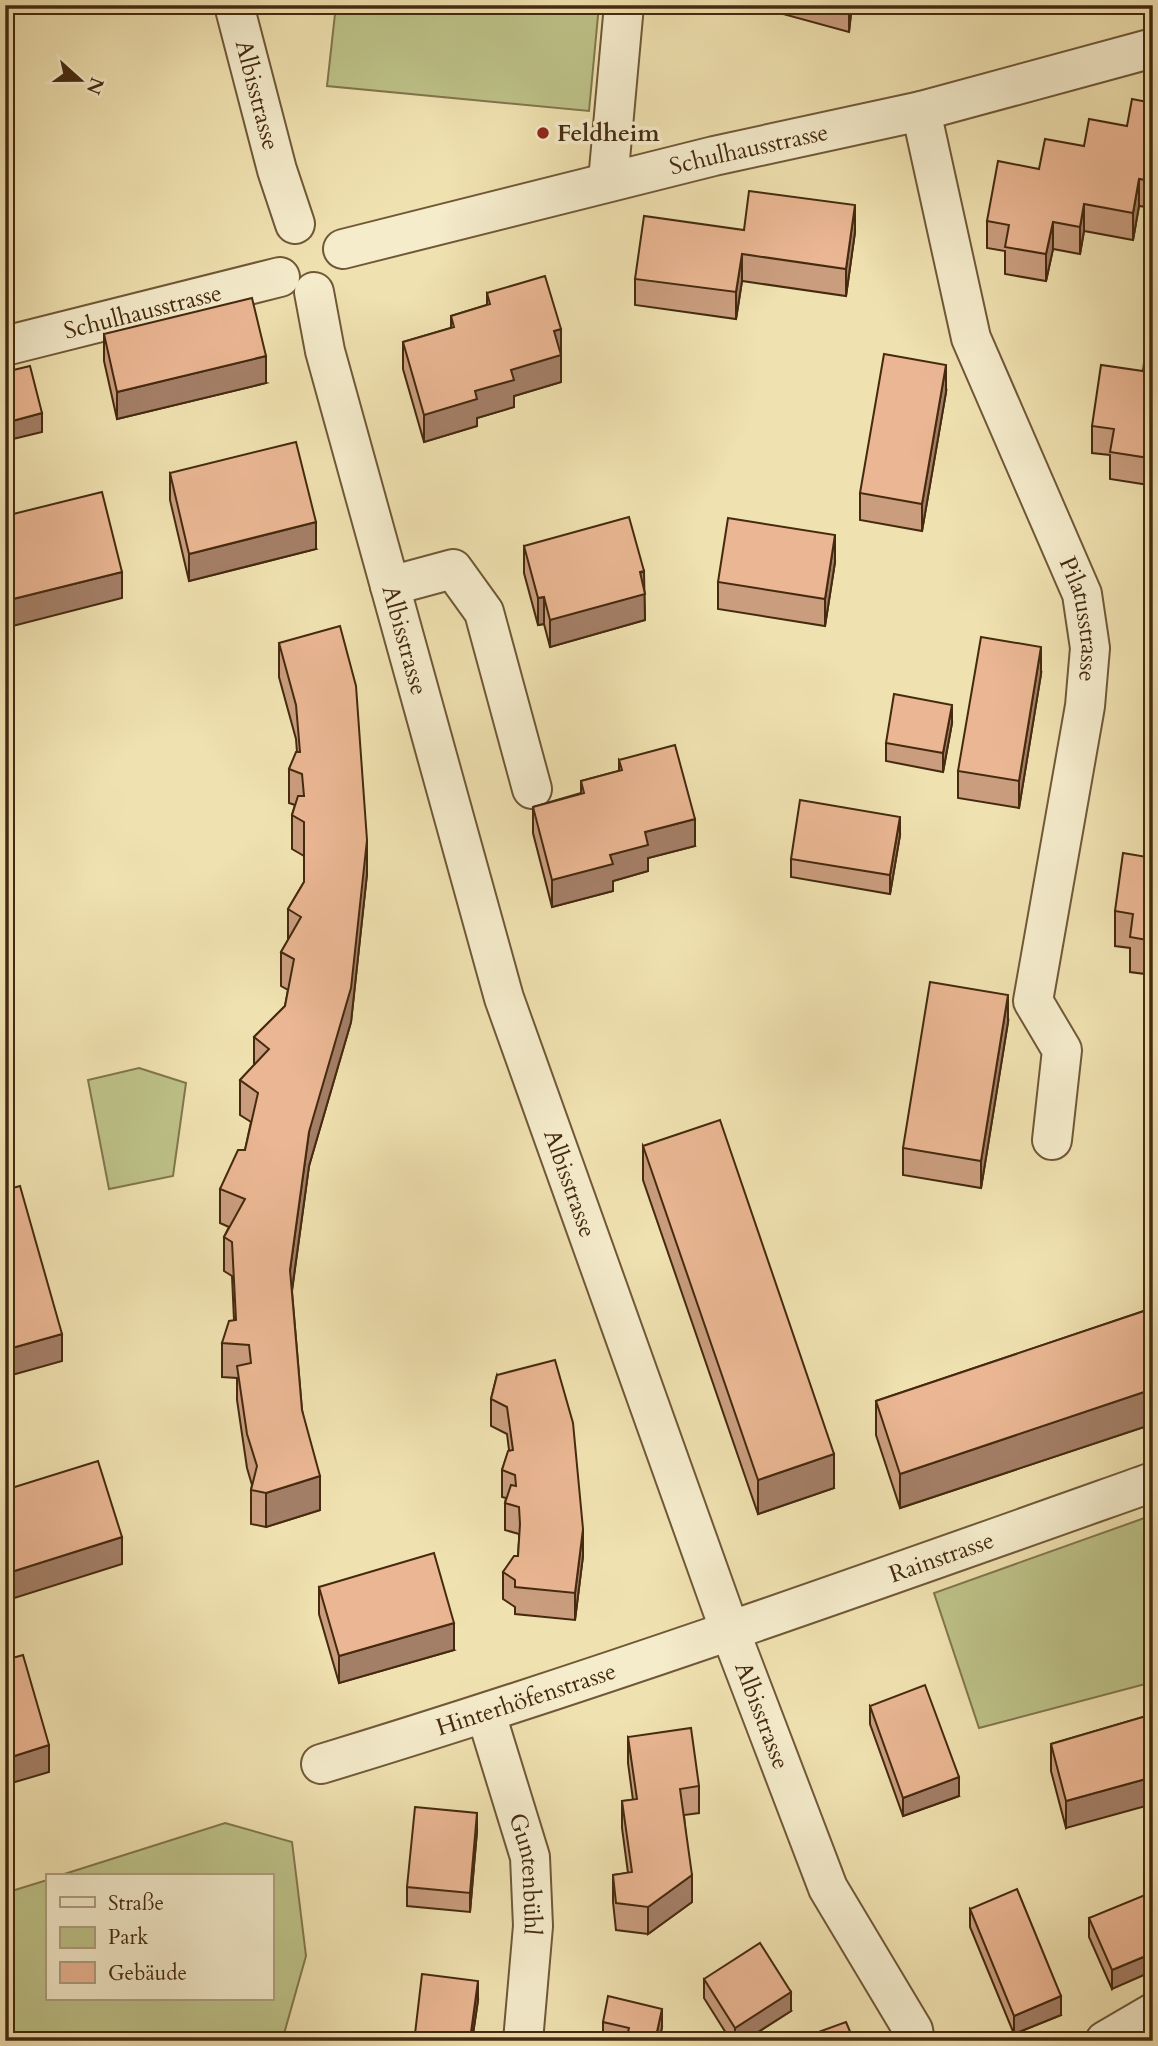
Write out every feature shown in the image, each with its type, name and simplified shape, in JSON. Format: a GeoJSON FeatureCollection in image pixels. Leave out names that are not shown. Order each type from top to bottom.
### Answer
{"type":"FeatureCollection","features":[{"type":"Feature","properties":{"kind":"street","name":"Albisstrasse"},"geometry":{"type":"LineString","coordinates":[[234,5],[277,170],[295,224]]}},
{"type":"Feature","properties":{"kind":"street"},"geometry":{"type":"LineString","coordinates":[[608,181],[624,5]]}},
{"type":"Feature","properties":{"kind":"street","name":"Schulhausstrasse"},"geometry":{"type":"LineString","coordinates":[[343,248],[608,181],[921,111],[1153,48]]}},
{"type":"Feature","properties":{"kind":"street","name":"Pilatusstrasse"},"geometry":{"type":"LineString","coordinates":[[921,111],[971,338],[1082,594],[1090,648],[1085,706],[1033,1001],[1062,1050],[1052,1140]]}},
{"type":"Feature","properties":{"kind":"street"},"geometry":{"type":"LineString","coordinates":[[310,221],[324,225],[336,235],[343,248],[340,274],[332,284],[314,292],[295,290],[280,277],[273,257],[276,243],[284,232],[295,224],[310,221]]}},
{"type":"Feature","properties":{"kind":"street","name":"Schulhausstrasse"},"geometry":{"type":"LineString","coordinates":[[5,346],[280,277]]}},
{"type":"Feature","properties":{"kind":"street","name":"Albisstrasse"},"geometry":{"type":"LineString","coordinates":[[314,292],[325,351],[504,998],[730,1631],[828,1888],[913,2030],[915,2041]]}},
{"type":"Feature","properties":{"kind":"street"},"geometry":{"type":"LineString","coordinates":[[390,586],[453,569],[484,612],[532,789]]}},
{"type":"Feature","properties":{"kind":"street","name":"Rainstrasse"},"geometry":{"type":"LineString","coordinates":[[730,1631],[1153,1482]]}},
{"type":"Feature","properties":{"kind":"street","name":"Hinterhöfenstrasse"},"geometry":{"type":"LineString","coordinates":[[321,1764],[485,1714],[730,1631]]}},
{"type":"Feature","properties":{"kind":"street","name":"Guntenbühl"},"geometry":{"type":"LineString","coordinates":[[485,1714],[530,1857],[533,1926],[523,2041]]}},
{"type":"Feature","properties":{"kind":"street"},"geometry":{"type":"LineString","coordinates":[[1105,2041],[1153,2012]]}},
{"type":"Feature","properties":{"kind":"green space"},"geometry":{"type":"Polygon","coordinates":[[[336,5],[599,5],[589,111],[327,86],[336,5]]]}},
{"type":"Feature","properties":{"kind":"green space"},"geometry":{"type":"Polygon","coordinates":[[[139,1068],[186,1083],[173,1176],[109,1189],[88,1080],[139,1068]]]}},
{"type":"Feature","properties":{"kind":"green space"},"geometry":{"type":"Polygon","coordinates":[[[1153,1515],[1153,1682],[979,1728],[934,1593],[1153,1515]]]}},
{"type":"Feature","properties":{"kind":"green space"},"geometry":{"type":"Polygon","coordinates":[[[225,1823],[292,1842],[306,1956],[282,2041],[5,2041],[5,1893],[46,1880],[46,2000],[273,2000],[273,1874],[64,1874],[225,1823]]]}},
{"type":"Feature","properties":{"kind":"building"},"geometry":{"type":"Polygon","coordinates":[[[1132,99],[1153,103],[1153,181],[1139,179],[1133,213],[1084,204],[1080,227],[1053,222],[1046,254],[1005,247],[1009,225],[987,221],[998,161],[1039,169],[1045,139],[1084,146],[1089,119],[1127,126],[1132,99]]]}},
{"type":"Feature","properties":{"kind":"building"},"geometry":{"type":"Polygon","coordinates":[[[749,191],[855,205],[846,269],[742,254],[736,292],[635,279],[644,216],[744,230],[749,191]]]}},
{"type":"Feature","properties":{"kind":"building"},"geometry":{"type":"Polygon","coordinates":[[[545,276],[561,329],[554,331],[561,355],[511,370],[514,380],[475,391],[477,399],[424,415],[403,342],[454,327],[451,316],[490,304],[487,293],[545,276]]]}},
{"type":"Feature","properties":{"kind":"building"},"geometry":{"type":"Polygon","coordinates":[[[252,298],[266,356],[117,392],[104,334],[252,298]]]}},
{"type":"Feature","properties":{"kind":"building"},"geometry":{"type":"Polygon","coordinates":[[[1146,346],[1153,347],[1153,428],[1149,458],[1110,452],[1114,429],[1092,426],[1101,365],[1143,371],[1146,346]]]}},
{"type":"Feature","properties":{"kind":"building"},"geometry":{"type":"Polygon","coordinates":[[[884,354],[946,365],[922,504],[860,493],[884,354]]]}},
{"type":"Feature","properties":{"kind":"building"},"geometry":{"type":"Polygon","coordinates":[[[30,366],[42,413],[5,423],[5,372],[30,366]]]}},
{"type":"Feature","properties":{"kind":"building"},"geometry":{"type":"Polygon","coordinates":[[[296,442],[316,522],[189,554],[170,473],[296,442]]]}},
{"type":"Feature","properties":{"kind":"building"},"geometry":{"type":"Polygon","coordinates":[[[102,492],[122,572],[5,601],[5,516],[102,492]]]}},
{"type":"Feature","properties":{"kind":"building"},"geometry":{"type":"Polygon","coordinates":[[[629,517],[644,571],[640,572],[645,594],[550,620],[544,597],[538,598],[524,546],[629,517]]]}},
{"type":"Feature","properties":{"kind":"building"},"geometry":{"type":"Polygon","coordinates":[[[728,518],[835,535],[825,599],[718,582],[728,518]]]}},
{"type":"Feature","properties":{"kind":"building"},"geometry":{"type":"Polygon","coordinates":[[[340,626],[356,686],[367,840],[351,988],[309,1132],[290,1270],[302,1410],[320,1476],[266,1493],[251,1490],[257,1466],[247,1434],[237,1366],[251,1363],[249,1345],[222,1343],[229,1321],[236,1320],[232,1242],[224,1237],[245,1199],[220,1189],[238,1150],[245,1150],[258,1093],[240,1080],[269,1049],[254,1037],[285,1006],[294,959],[281,952],[301,917],[288,909],[304,882],[304,822],[292,815],[298,796],[304,796],[302,774],[289,769],[296,752],[300,752],[296,705],[279,643],[340,626]]]}},
{"type":"Feature","properties":{"kind":"building"},"geometry":{"type":"Polygon","coordinates":[[[981,637],[1041,647],[1019,781],[958,771],[981,637]]]}},
{"type":"Feature","properties":{"kind":"building"},"geometry":{"type":"Polygon","coordinates":[[[894,694],[952,705],[943,753],[886,743],[894,694]]]}},
{"type":"Feature","properties":{"kind":"building"},"geometry":{"type":"Polygon","coordinates":[[[675,745],[695,819],[645,832],[648,845],[610,855],[613,864],[552,880],[533,807],[584,793],[581,781],[622,770],[619,760],[675,745]]]}},
{"type":"Feature","properties":{"kind":"building"},"geometry":{"type":"Polygon","coordinates":[[[800,800],[900,817],[890,875],[791,859],[800,800]]]}},
{"type":"Feature","properties":{"kind":"building"},"geometry":{"type":"Polygon","coordinates":[[[1123,853],[1153,858],[1153,941],[1130,937],[1133,914],[1115,911],[1123,853]]]}},
{"type":"Feature","properties":{"kind":"building"},"geometry":{"type":"Polygon","coordinates":[[[930,982],[1008,995],[981,1161],[903,1148],[930,982]]]}},
{"type":"Feature","properties":{"kind":"building"},"geometry":{"type":"Polygon","coordinates":[[[720,1120],[834,1454],[758,1480],[643,1146],[720,1120]]]}},
{"type":"Feature","properties":{"kind":"building"},"geometry":{"type":"Polygon","coordinates":[[[20,1186],[62,1334],[5,1350],[5,1190],[20,1186]]]}},
{"type":"Feature","properties":{"kind":"building"},"geometry":{"type":"Polygon","coordinates":[[[1153,1308],[1153,1389],[900,1474],[876,1401],[1153,1308]]]}},
{"type":"Feature","properties":{"kind":"building"},"geometry":{"type":"Polygon","coordinates":[[[555,1360],[573,1423],[583,1529],[575,1593],[515,1587],[515,1580],[503,1572],[514,1556],[518,1556],[519,1507],[505,1503],[511,1485],[516,1486],[515,1475],[502,1470],[508,1451],[513,1450],[507,1407],[491,1399],[497,1375],[555,1360]]]}},
{"type":"Feature","properties":{"kind":"building"},"geometry":{"type":"Polygon","coordinates":[[[98,1461],[122,1537],[5,1574],[5,1490],[98,1461]]]}},
{"type":"Feature","properties":{"kind":"building"},"geometry":{"type":"Polygon","coordinates":[[[434,1553],[454,1623],[339,1656],[319,1587],[434,1553]]]}},
{"type":"Feature","properties":{"kind":"building"},"geometry":{"type":"Polygon","coordinates":[[[23,1655],[49,1745],[5,1759],[5,1660],[23,1655]]]}},
{"type":"Feature","properties":{"kind":"building"},"geometry":{"type":"Polygon","coordinates":[[[925,1685],[959,1777],[903,1798],[870,1706],[925,1685]]]}},
{"type":"Feature","properties":{"kind":"building"},"geometry":{"type":"Polygon","coordinates":[[[1153,1714],[1153,1777],[1066,1801],[1051,1744],[1153,1714]]]}},
{"type":"Feature","properties":{"kind":"building"},"geometry":{"type":"Polygon","coordinates":[[[691,1728],[699,1786],[680,1789],[692,1875],[648,1907],[616,1903],[613,1875],[632,1872],[622,1801],[637,1799],[628,1737],[691,1728]]]}},
{"type":"Feature","properties":{"kind":"building"},"geometry":{"type":"Polygon","coordinates":[[[415,1807],[477,1813],[470,1893],[407,1887],[415,1807]]]}},
{"type":"Feature","properties":{"kind":"building"},"geometry":{"type":"Polygon","coordinates":[[[1017,1889],[1061,1996],[1014,2016],[970,1909],[1017,1889]]]}},
{"type":"Feature","properties":{"kind":"building"},"geometry":{"type":"Polygon","coordinates":[[[1145,1895],[1153,1912],[1153,1953],[1112,1970],[1089,1918],[1145,1895]]]}},
{"type":"Feature","properties":{"kind":"building"},"geometry":{"type":"Polygon","coordinates":[[[760,1943],[791,1992],[735,2028],[704,1979],[760,1943]]]}},
{"type":"Feature","properties":{"kind":"building"},"geometry":{"type":"Polygon","coordinates":[[[422,1974],[478,1981],[470,2040],[415,2034],[422,1974]]]}},
{"type":"Feature","properties":{"kind":"building"},"geometry":{"type":"Polygon","coordinates":[[[608,1996],[662,2009],[655,2041],[626,2041],[629,2028],[603,2022],[608,1996]]]}},
{"type":"Feature","properties":{"kind":"building"},"geometry":{"type":"Polygon","coordinates":[[[846,2022],[854,2041],[803,2041],[802,2038],[846,2022]]]}},
{"type":"Feature","properties":{"kind":"place","name":"Feldheim"},"geometry":{"type":"Point","coordinates":[543,133]}}]}
